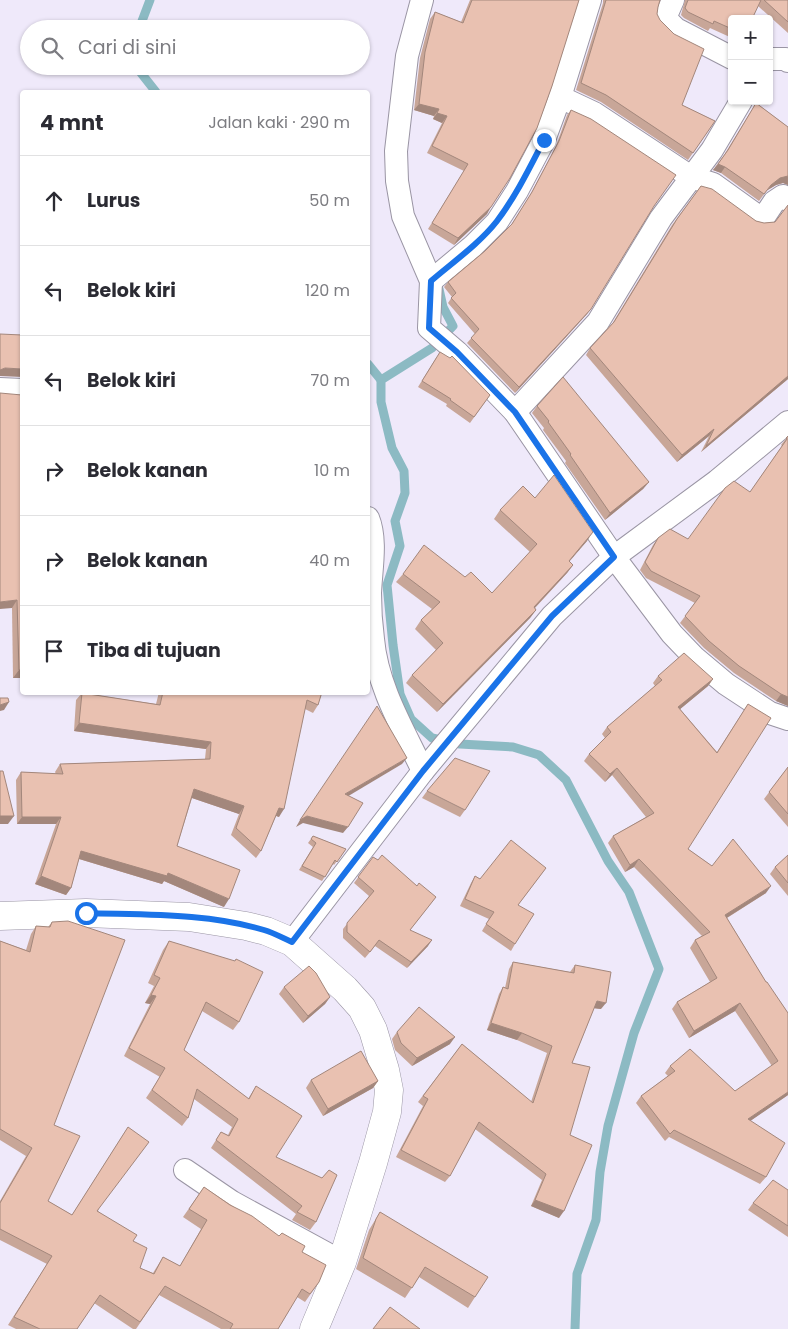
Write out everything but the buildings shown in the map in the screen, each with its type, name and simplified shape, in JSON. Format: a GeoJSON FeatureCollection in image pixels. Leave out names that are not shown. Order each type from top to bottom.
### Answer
{"type":"FeatureCollection","features":[{"type":"Feature","properties":{"kind":"street"},"geometry":{"type":"LineString","coordinates":[[422,0],[408,56],[396,151],[403,216],[431,281],[429,328],[457,352],[515,412],[614,557],[672,634],[695,658],[726,684],[770,713],[788,719]]}},
{"type":"Feature","properties":{"kind":"street"},"geometry":{"type":"LineString","coordinates":[[431,281],[473,246],[497,222],[517,191],[544,140],[560,97],[590,0]]}},
{"type":"Feature","properties":{"kind":"street"},"geometry":{"type":"LineString","coordinates":[[673,0],[665,18],[676,28],[728,56]]}},
{"type":"Feature","properties":{"kind":"street"},"geometry":{"type":"LineString","coordinates":[[773,59],[786,59],[788,61]]}},
{"type":"Feature","properties":{"kind":"street"},"geometry":{"type":"LineString","coordinates":[[560,97],[594,113],[691,177],[713,184],[759,217],[764,217],[774,202],[783,196],[788,200]]}},
{"type":"Feature","properties":{"kind":"street"},"geometry":{"type":"LineString","coordinates":[[515,412],[598,322],[661,218],[712,150],[739,105]]}},
{"type":"Feature","properties":{"kind":"street"},"geometry":{"type":"LineString","coordinates":[[0,389],[20,390]]}},
{"type":"Feature","properties":{"kind":"street"},"geometry":{"type":"LineString","coordinates":[[292,942],[423,771],[552,616],[614,557],[716,481],[788,422]]}},
{"type":"Feature","properties":{"kind":"street"},"geometry":{"type":"LineString","coordinates":[[370,525],[373,536],[370,597],[373,641],[381,677],[393,708],[423,771]]}},
{"type":"Feature","properties":{"kind":"street"},"geometry":{"type":"LineString","coordinates":[[0,916],[86,913],[189,917],[266,931],[292,942],[345,989],[362,1008],[373,1030],[381,1054],[389,1090],[387,1112],[342,1262],[314,1329]]}},
{"type":"Feature","properties":{"kind":"street"},"geometry":{"type":"LineString","coordinates":[[185,1170],[232,1202],[342,1262]]}},
{"type":"Feature","properties":{"kind":"waterway"},"geometry":{"type":"LineString","coordinates":[[142,20],[150,0]]}},
{"type":"Feature","properties":{"kind":"waterway"},"geometry":{"type":"LineString","coordinates":[[143,75],[154,90]]}},
{"type":"Feature","properties":{"kind":"waterway"},"geometry":{"type":"LineString","coordinates":[[439,289],[443,307],[453,326],[432,348],[381,380],[381,402],[392,448],[404,471],[405,493],[395,521],[400,546],[387,585],[400,694],[411,719],[432,738],[460,744],[513,747],[539,755],[566,780],[608,861],[629,892],[659,969],[634,1033],[608,1126],[600,1172],[596,1220],[577,1274],[575,1329]]}},
{"type":"Feature","properties":{"kind":"waterway"},"geometry":{"type":"LineString","coordinates":[[370,366],[381,380]]}},
{"type":"Feature","properties":{"kind":"route"},"geometry":{"type":"LineString","coordinates":[[86,913],[189,917],[246,926],[266,931],[292,942],[423,771],[552,616],[614,557],[515,412],[457,352],[429,328],[431,281],[473,246],[497,222],[517,191],[544,140]]}}]}
